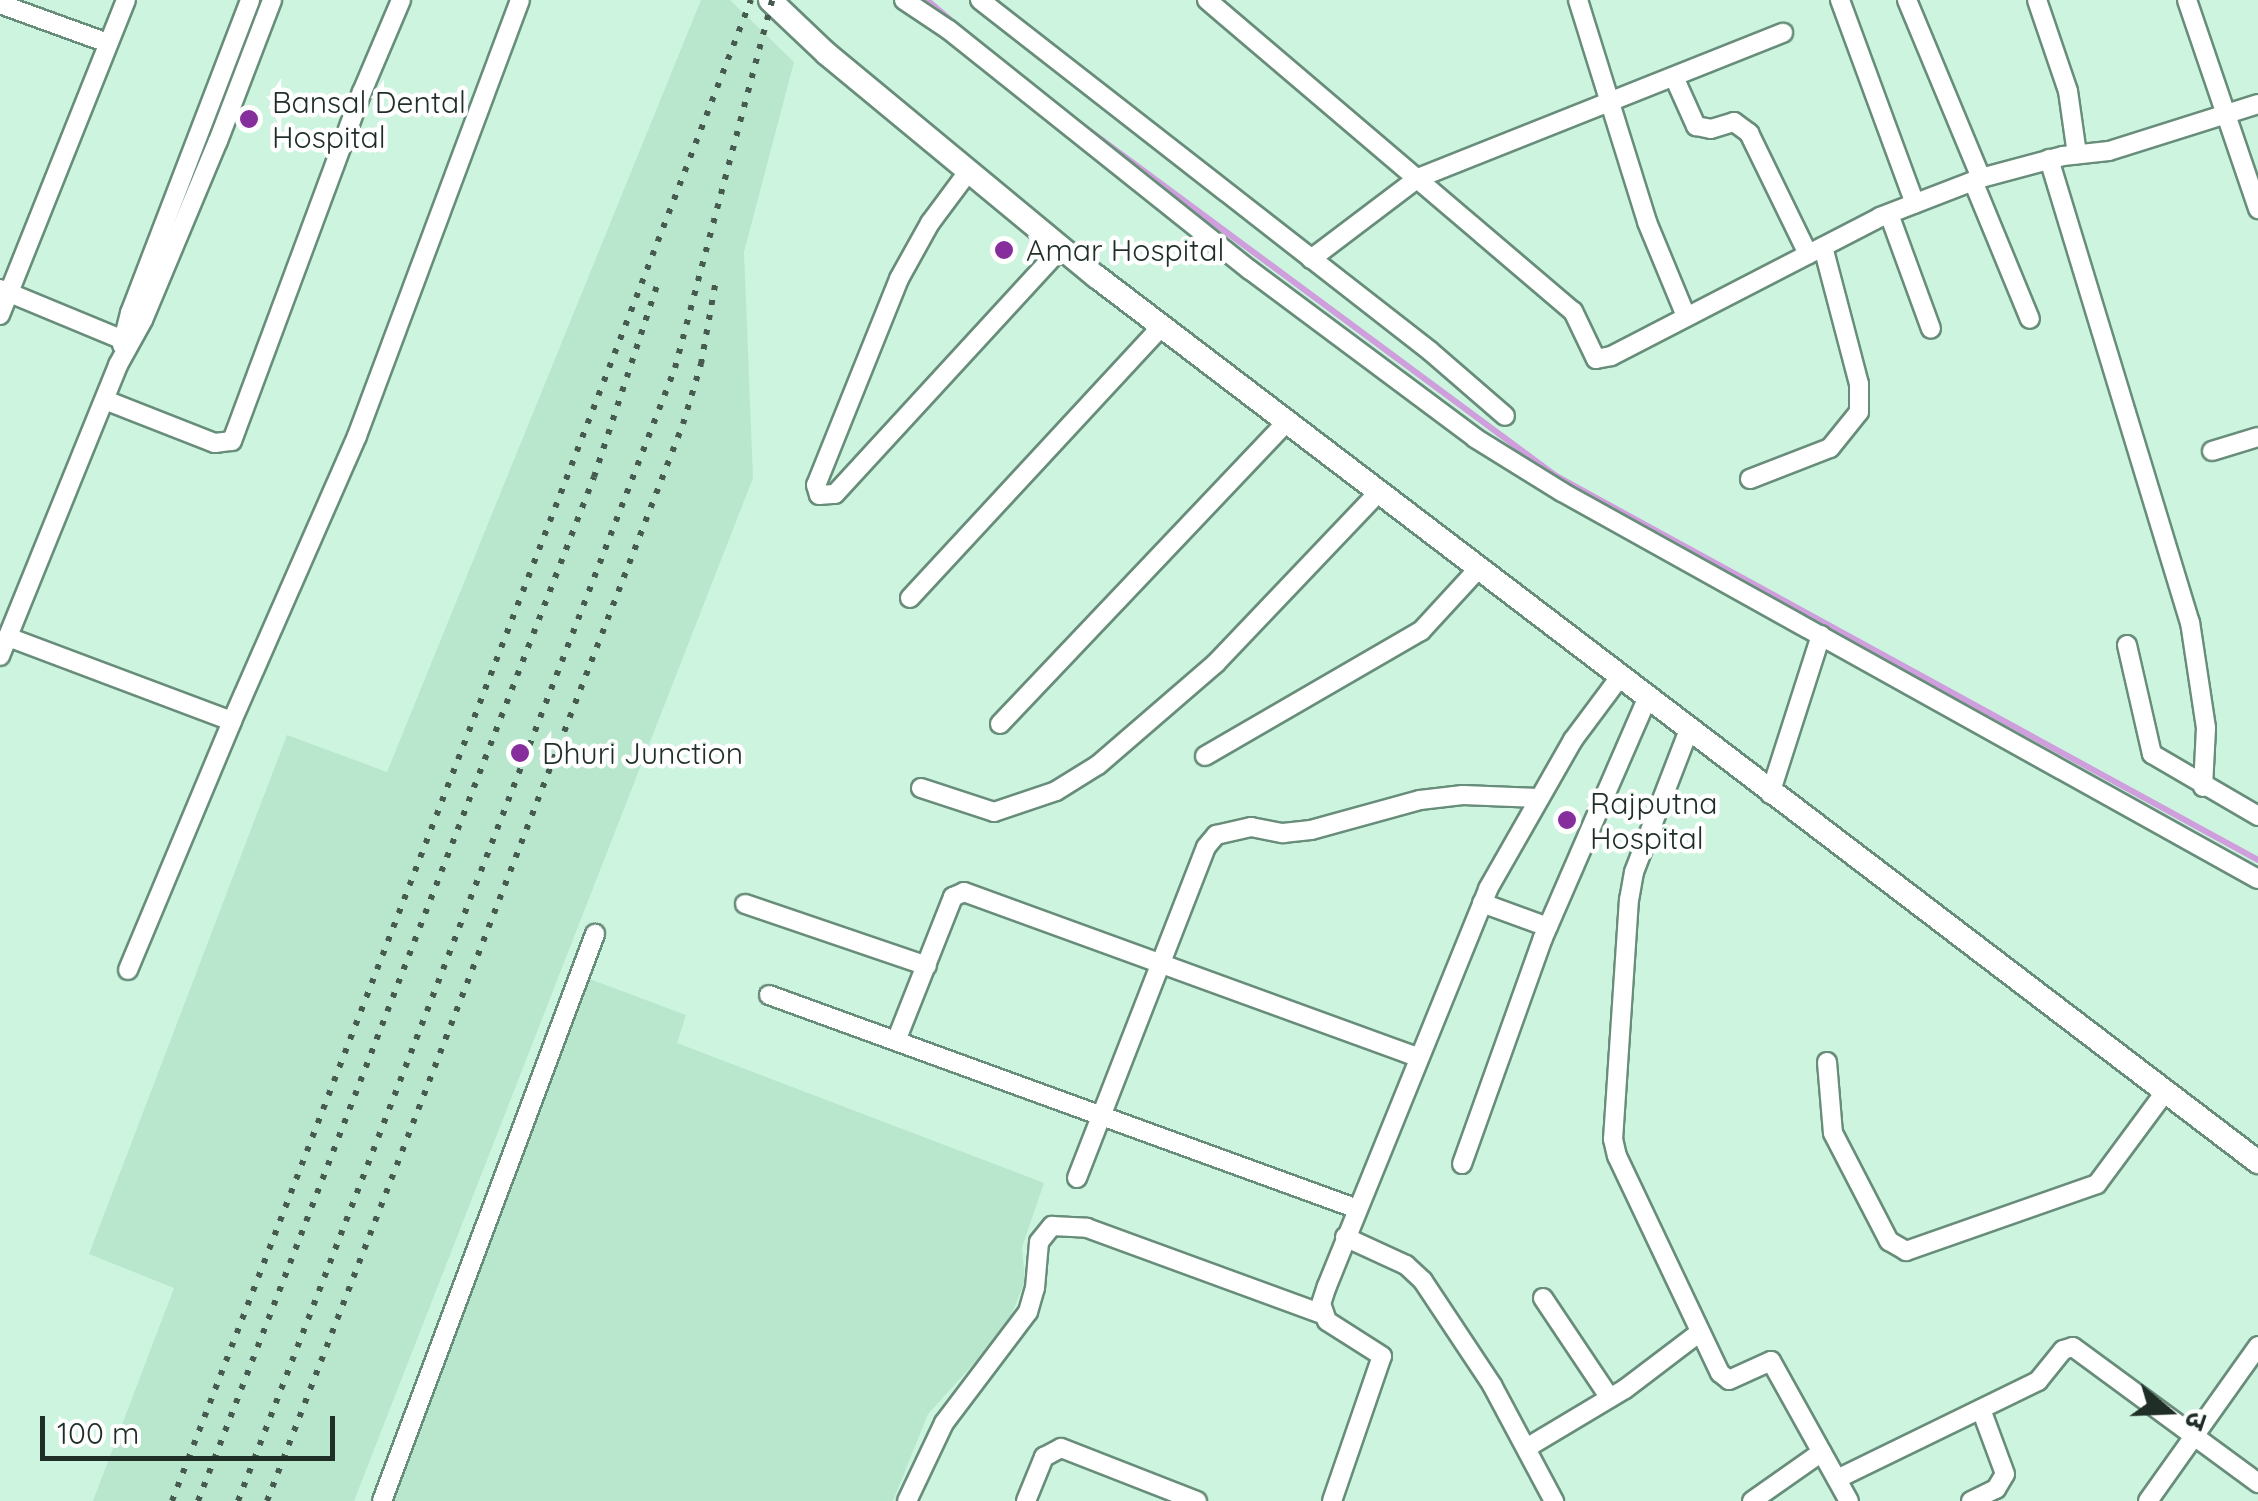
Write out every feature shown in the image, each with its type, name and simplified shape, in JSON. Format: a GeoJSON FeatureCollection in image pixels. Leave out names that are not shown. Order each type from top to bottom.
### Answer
{"type":"FeatureCollection","features":[{"type":"Feature","properties":{"kind":"street"},"geometry":{"type":"LineString","coordinates":[[0,316],[4,291],[126,0]]}},
{"type":"Feature","properties":{"kind":"street"},"geometry":{"type":"LineString","coordinates":[[118,365],[123,340],[250,0]]}},
{"type":"Feature","properties":{"kind":"street"},"geometry":{"type":"LineString","coordinates":[[0,656],[118,365],[144,320],[272,0]]}},
{"type":"Feature","properties":{"kind":"street"},"geometry":{"type":"LineString","coordinates":[[104,400],[214,444],[232,440],[362,92],[401,0]]}},
{"type":"Feature","properties":{"kind":"street"},"geometry":{"type":"LineString","coordinates":[[128,970],[356,436],[520,0]]}},
{"type":"Feature","properties":{"kind":"street"},"geometry":{"type":"LineString","coordinates":[[770,0],[1061,248],[1690,727],[1770,794],[2258,1162]]}},
{"type":"Feature","properties":{"kind":"street"},"geometry":{"type":"LineString","coordinates":[[904,0],[949,30],[1250,270],[1475,438],[2258,879]]}},
{"type":"Feature","properties":{"kind":"street"},"geometry":{"type":"LineString","coordinates":[[987,6],[1012,0]]}},
{"type":"Feature","properties":{"kind":"street"},"geometry":{"type":"LineString","coordinates":[[1209,0],[1573,311],[1596,358],[1610,356],[1889,214],[1977,180],[2049,159],[2109,150],[2258,104]]}},
{"type":"Feature","properties":{"kind":"street"},"geometry":{"type":"LineString","coordinates":[[1578,0],[1647,222],[1686,316]]}},
{"type":"Feature","properties":{"kind":"street"},"geometry":{"type":"LineString","coordinates":[[1840,0],[1915,204]]}},
{"type":"Feature","properties":{"kind":"street"},"geometry":{"type":"LineString","coordinates":[[1907,0],[2030,318]]}},
{"type":"Feature","properties":{"kind":"street"},"geometry":{"type":"LineString","coordinates":[[2037,0],[2068,91],[2077,154]]}},
{"type":"Feature","properties":{"kind":"street"},"geometry":{"type":"LineString","coordinates":[[2187,0],[2258,209]]}},
{"type":"Feature","properties":{"kind":"street"},"geometry":{"type":"LineString","coordinates":[[0,4],[108,43]]}},
{"type":"Feature","properties":{"kind":"street"},"geometry":{"type":"LineString","coordinates":[[987,6],[1505,416]]}},
{"type":"Feature","properties":{"kind":"street"},"geometry":{"type":"LineString","coordinates":[[1311,259],[1418,178],[1783,34]]}},
{"type":"Feature","properties":{"kind":"street"},"geometry":{"type":"LineString","coordinates":[[1674,77],[1696,126],[1711,129],[1734,122],[1748,133],[1815,250],[1859,384],[1859,412],[1830,448],[1750,479]]}},
{"type":"Feature","properties":{"kind":"street"},"geometry":{"type":"LineString","coordinates":[[2049,159],[2190,622],[2206,728],[2203,787]]}},
{"type":"Feature","properties":{"kind":"street"},"geometry":{"type":"LineString","coordinates":[[968,172],[930,223],[899,279],[816,485],[819,495],[835,494],[1061,248]]}},
{"type":"Feature","properties":{"kind":"street"},"geometry":{"type":"LineString","coordinates":[[1889,214],[1931,329]]}},
{"type":"Feature","properties":{"kind":"street"},"geometry":{"type":"LineString","coordinates":[[4,291],[123,340]]}},
{"type":"Feature","properties":{"kind":"street"},"geometry":{"type":"LineString","coordinates":[[910,598],[1162,326]]}},
{"type":"Feature","properties":{"kind":"street"},"geometry":{"type":"LineString","coordinates":[[1000,724],[1287,422]]}},
{"type":"Feature","properties":{"kind":"street"},"geometry":{"type":"LineString","coordinates":[[2212,451],[2258,436]]}},
{"type":"Feature","properties":{"kind":"street"},"geometry":{"type":"LineString","coordinates":[[921,788],[994,812],[1056,792],[1098,765],[1216,663],[1378,493]]}},
{"type":"Feature","properties":{"kind":"street"},"geometry":{"type":"LineString","coordinates":[[1204,756],[1421,631],[1479,568]]}},
{"type":"Feature","properties":{"kind":"street"},"geometry":{"type":"LineString","coordinates":[[1770,794],[1820,635]]}},
{"type":"Feature","properties":{"kind":"street"},"geometry":{"type":"LineString","coordinates":[[8,637],[232,721]]}},
{"type":"Feature","properties":{"kind":"street"},"geometry":{"type":"LineString","coordinates":[[2127,645],[2152,754],[2258,816]]}},
{"type":"Feature","properties":{"kind":"street"},"geometry":{"type":"LineString","coordinates":[[1322,1314],[1321,1304],[1356,1208],[1482,902],[1538,798],[1620,677]]}},
{"type":"Feature","properties":{"kind":"street"},"geometry":{"type":"LineString","coordinates":[[1462,1164],[1548,927],[1648,696]]}},
{"type":"Feature","properties":{"kind":"street"},"geometry":{"type":"LineString","coordinates":[[1690,727],[1634,872],[1629,899],[1613,1140],[1616,1156],[1724,1378],[1771,1361],[1849,1501]]}},
{"type":"Feature","properties":{"kind":"street"},"geometry":{"type":"LineString","coordinates":[[1077,1178],[1206,847],[1216,835],[1252,827],[1283,833],[1312,830],[1420,800],[1463,794],[1538,798]]}},
{"type":"Feature","properties":{"kind":"street"},"geometry":{"type":"LineString","coordinates":[[896,1041],[953,897],[964,892],[1418,1057]]}},
{"type":"Feature","properties":{"kind":"street"},"geometry":{"type":"LineString","coordinates":[[1482,902],[1548,927]]}},
{"type":"Feature","properties":{"kind":"street"},"geometry":{"type":"LineString","coordinates":[[745,904],[927,966]]}},
{"type":"Feature","properties":{"kind":"street"},"geometry":{"type":"LineString","coordinates":[[382,1501],[595,934]]}},
{"type":"Feature","properties":{"kind":"street"},"geometry":{"type":"LineString","coordinates":[[769,995],[1356,1208]]}},
{"type":"Feature","properties":{"kind":"street"},"geometry":{"type":"LineString","coordinates":[[1827,1062],[1834,1134],[1889,1241],[1906,1251],[2097,1184],[2164,1092]]}},
{"type":"Feature","properties":{"kind":"street"},"geometry":{"type":"LineString","coordinates":[[908,1501],[944,1423],[1028,1312],[1039,1242],[1052,1226],[1087,1228],[1322,1314],[1382,1356],[1332,1501]]}},
{"type":"Feature","properties":{"kind":"street"},"geometry":{"type":"LineString","coordinates":[[1345,1237],[1406,1265],[1422,1280],[1528,1447],[1554,1501]]}},
{"type":"Feature","properties":{"kind":"street"},"geometry":{"type":"LineString","coordinates":[[1543,1298],[1610,1398]]}},
{"type":"Feature","properties":{"kind":"street"},"geometry":{"type":"LineString","coordinates":[[1528,1447],[1610,1398],[1700,1332]]}},
{"type":"Feature","properties":{"kind":"street"},"geometry":{"type":"LineString","coordinates":[[2148,1501],[2258,1346]]}},
{"type":"Feature","properties":{"kind":"street"},"geometry":{"type":"LineString","coordinates":[[1837,1479],[2038,1381],[2063,1350],[2073,1347],[2258,1483]]}},
{"type":"Feature","properties":{"kind":"street"},"geometry":{"type":"LineString","coordinates":[[1971,1501],[1996,1489],[2005,1474],[1981,1409]]}},
{"type":"Feature","properties":{"kind":"street"},"geometry":{"type":"LineString","coordinates":[[1026,1501],[1044,1457],[1061,1448],[1197,1501]]}},
{"type":"Feature","properties":{"kind":"street"},"geometry":{"type":"LineString","coordinates":[[1752,1501],[1822,1452]]}},
{"type":"Feature","properties":{"kind":"shaded area","name":"Dhuri Junction"},"geometry":{"type":"Polygon","coordinates":[[[701,0],[730,0],[794,62],[744,252],[753,478],[354,1501],[93,1501],[174,1288],[89,1254],[287,735],[387,772],[701,0]]]}},
{"type":"Feature","properties":{"kind":"shaded area"},"geometry":{"type":"Polygon","coordinates":[[[587,978],[686,1015],[677,1043],[1044,1183],[1022,1247],[1025,1281],[1006,1328],[928,1414],[893,1501],[392,1501],[587,978]]]}},
{"type":"Feature","properties":{"kind":"waterway"},"geometry":{"type":"LineString","coordinates":[[927,0],[960,28]]}},
{"type":"Feature","properties":{"kind":"waterway"},"geometry":{"type":"LineString","coordinates":[[1079,123],[1556,476],[2258,860]]}},
{"type":"Feature","properties":{"kind":"railway"},"geometry":{"type":"LineString","coordinates":[[172,1501],[751,0]]}},
{"type":"Feature","properties":{"kind":"railway"},"geometry":{"type":"LineString","coordinates":[[238,1501],[675,368],[772,0]]}},
{"type":"Feature","properties":{"kind":"railway"},"geometry":{"type":"LineString","coordinates":[[267,1501],[683,424],[701,364],[716,280]]}},
{"type":"Feature","properties":{"kind":"railway"},"geometry":{"type":"LineString","coordinates":[[198,1501],[594,477],[657,285]]}},
{"type":"Feature","properties":{"kind":"place","name":"Bansal Dental Hospital"},"geometry":{"type":"Point","coordinates":[249,119]}},
{"type":"Feature","properties":{"kind":"place","name":"Amar Hospital"},"geometry":{"type":"Point","coordinates":[1004,250]}},
{"type":"Feature","properties":{"kind":"place","name":"Dhuri Junction"},"geometry":{"type":"Point","coordinates":[520,753]}},
{"type":"Feature","properties":{"kind":"place","name":"Rajputna Hospital"},"geometry":{"type":"Point","coordinates":[1567,820]}}]}
